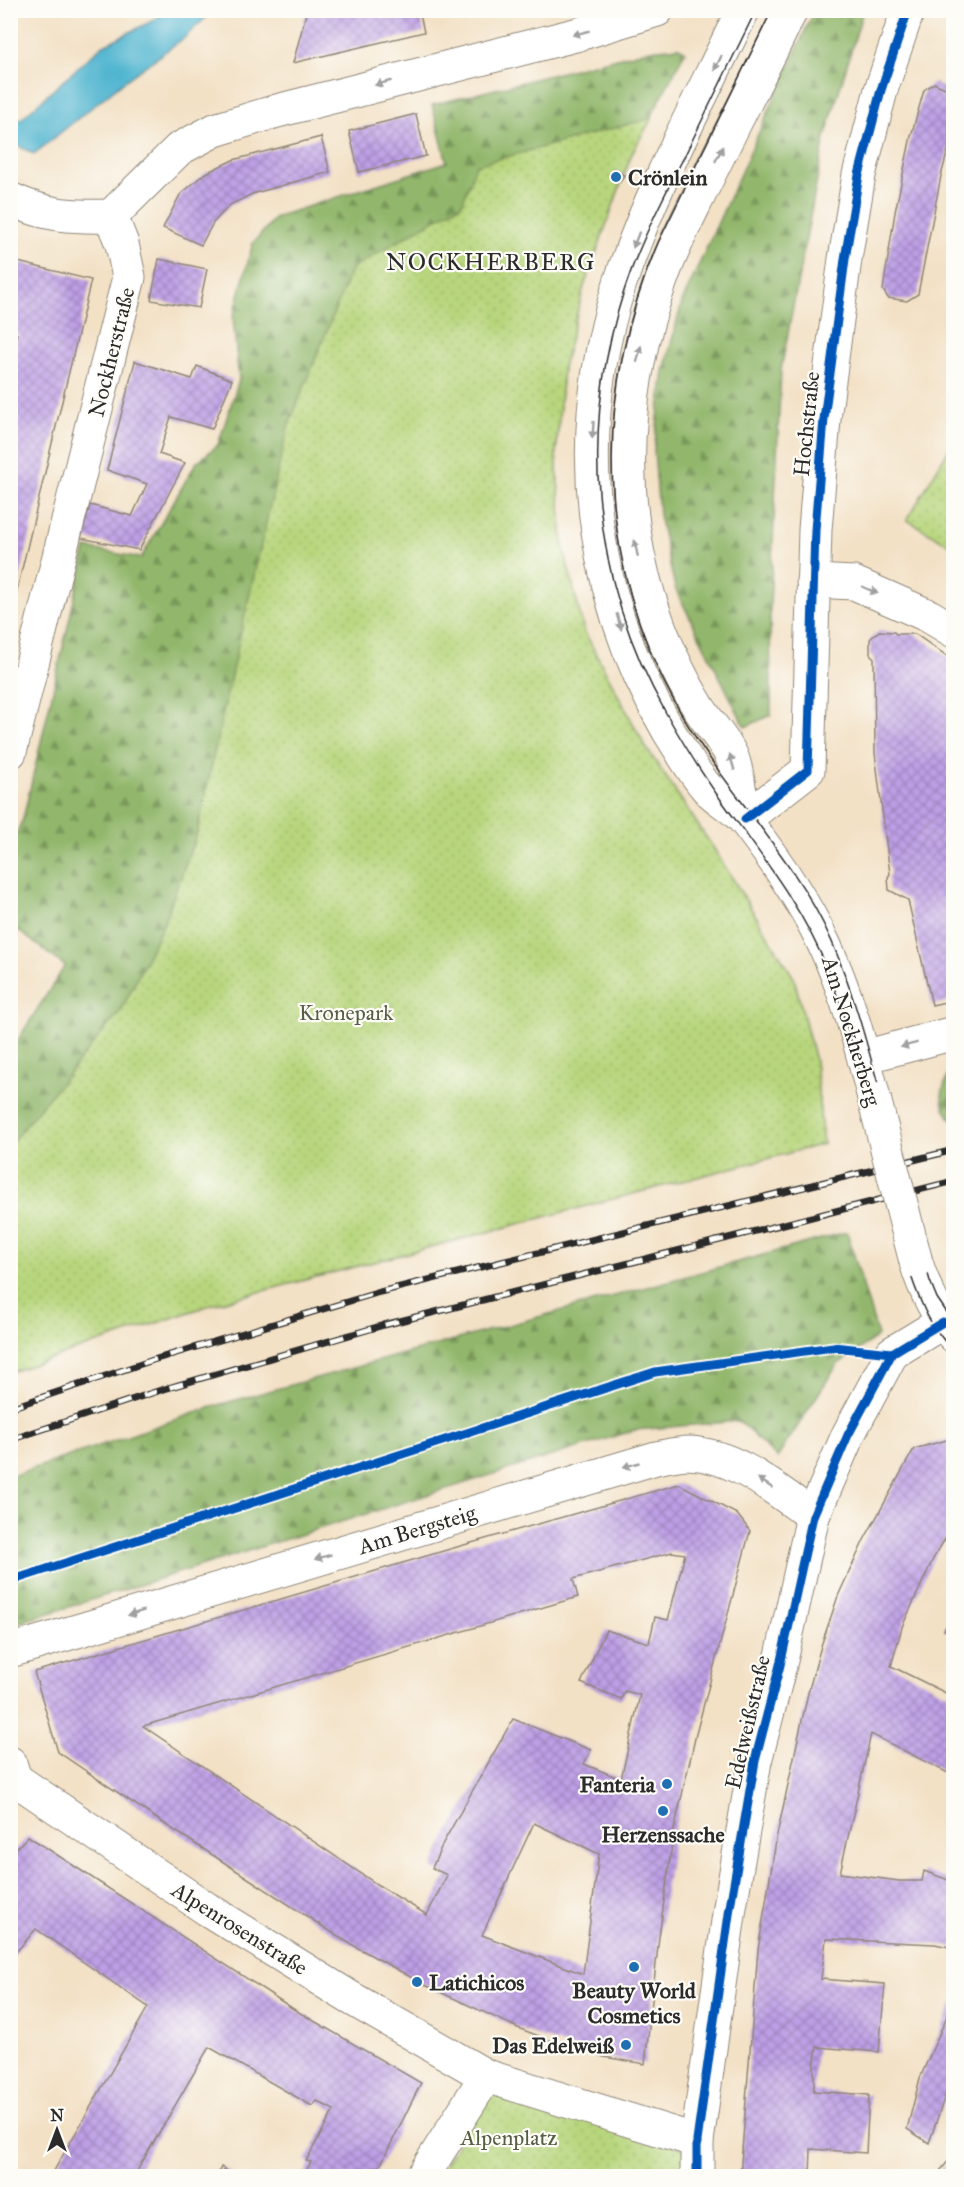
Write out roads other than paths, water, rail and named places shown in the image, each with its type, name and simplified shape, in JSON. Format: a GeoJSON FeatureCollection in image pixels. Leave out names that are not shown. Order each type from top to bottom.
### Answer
{"type":"FeatureCollection","features":[{"type":"Feature","properties":{"kind":"street"},"geometry":{"type":"LineString","coordinates":[[10,199],[36,210],[73,217],[111,216],[179,149],[196,138],[238,122],[338,94],[579,34],[657,10]]}},
{"type":"Feature","properties":{"kind":"street","name":"Am Nockherberg"},"geometry":{"type":"LineString","coordinates":[[743,10],[659,187],[621,281],[612,311],[598,378],[592,445],[595,510],[600,544],[606,576],[625,643],[653,704],[707,788],[745,819],[793,887],[825,945],[852,1017],[864,1057],[922,1284],[948,1329]]}},
{"type":"Feature","properties":{"kind":"street","name":"Am Nockherberg"},"geometry":{"type":"LineString","coordinates":[[745,819],[732,756],[685,684],[649,597],[632,528],[629,470],[631,416],[636,366],[662,277],[686,221],[791,10]]}},
{"type":"Feature","properties":{"kind":"street","name":"Hochstraße"},"geometry":{"type":"LineString","coordinates":[[745,819],[808,770],[813,581],[824,419],[845,259],[859,175],[878,99],[908,10]]}},
{"type":"Feature","properties":{"kind":"street","name":"Nockherstraße"},"geometry":{"type":"LineString","coordinates":[[10,752],[129,276],[122,244],[111,216]]}},
{"type":"Feature","properties":{"kind":"street"},"geometry":{"type":"LineString","coordinates":[[813,581],[854,583],[929,616],[954,631]]}},
{"type":"Feature","properties":{"kind":"street"},"geometry":{"type":"LineString","coordinates":[[864,1057],[954,1033]]}},
{"type":"Feature","properties":{"kind":"street","name":"Edelweißstraße"},"geometry":{"type":"LineString","coordinates":[[697,2176],[697,2141],[730,1907],[755,1761],[780,1665],[813,1516],[848,1435],[892,1353],[948,1329]]}},
{"type":"Feature","properties":{"kind":"street","name":"Am Bergsteig"},"geometry":{"type":"LineString","coordinates":[[10,1651],[656,1458],[688,1453],[722,1459],[750,1473],[813,1516]]}},
{"type":"Feature","properties":{"kind":"street","name":"Alpenrosenstraße"},"geometry":{"type":"LineString","coordinates":[[12,1776],[207,1909],[349,1997],[486,2076]]}},
{"type":"Feature","properties":{"kind":"street"},"geometry":{"type":"LineString","coordinates":[[423,2176],[486,2076],[697,2141]]}},
{"type":"Feature","properties":{"kind":"water"},"geometry":{"type":"Polygon","coordinates":[[[166,11],[213,11],[184,38],[122,83],[34,154],[11,142],[11,126],[102,46],[154,20],[166,11]]]}},
{"type":"Feature","properties":{"kind":"tram line"},"geometry":{"type":"LineString","coordinates":[[756,10],[650,225],[632,268],[614,324],[603,381],[598,437],[599,494],[606,551],[620,606],[640,660],[666,713],[706,779],[781,883],[819,949],[838,999],[854,1052],[898,1230],[916,1290],[928,1317],[954,1353]]}},
{"type":"Feature","properties":{"kind":"tram line"},"geometry":{"type":"LineString","coordinates":[[772,10],[658,243],[635,306],[620,370],[613,434],[614,497],[622,560],[639,622],[664,682],[698,741],[804,889],[832,942],[866,1041],[930,1281],[937,1298],[954,1323]]}},
{"type":"Feature","properties":{"kind":"railway"},"geometry":{"type":"LineString","coordinates":[[10,1408],[153,1360],[380,1292],[954,1150]]}},
{"type":"Feature","properties":{"kind":"railway"},"geometry":{"type":"LineString","coordinates":[[10,1440],[161,1390],[384,1325],[954,1181]]}},
{"type":"Feature","properties":{"kind":"place","name":"Crönlein"},"geometry":{"type":"Point","coordinates":[616,177]}},
{"type":"Feature","properties":{"kind":"place","name":"Fanteria"},"geometry":{"type":"Point","coordinates":[667,1784]}},
{"type":"Feature","properties":{"kind":"place","name":"Herzenssache"},"geometry":{"type":"Point","coordinates":[663,1811]}},
{"type":"Feature","properties":{"kind":"place","name":"Beauty World Cosmetics"},"geometry":{"type":"Point","coordinates":[634,1967]}},
{"type":"Feature","properties":{"kind":"place","name":"Latichicos"},"geometry":{"type":"Point","coordinates":[417,1982]}},
{"type":"Feature","properties":{"kind":"place","name":"Das Edelweiß"},"geometry":{"type":"Point","coordinates":[626,2045]}},
{"type":"Feature","properties":{"kind":"district","name":"NOCKHERBERG"},"geometry":{"type":"Point","coordinates":[491,262]}},
{"type":"Feature","properties":{"kind":"park label","name":"Kronepark"},"geometry":{"type":"Point","coordinates":[346,1012]}},
{"type":"Feature","properties":{"kind":"park label","name":"Alpenplatz"},"geometry":{"type":"Point","coordinates":[509,2137]}}]}
